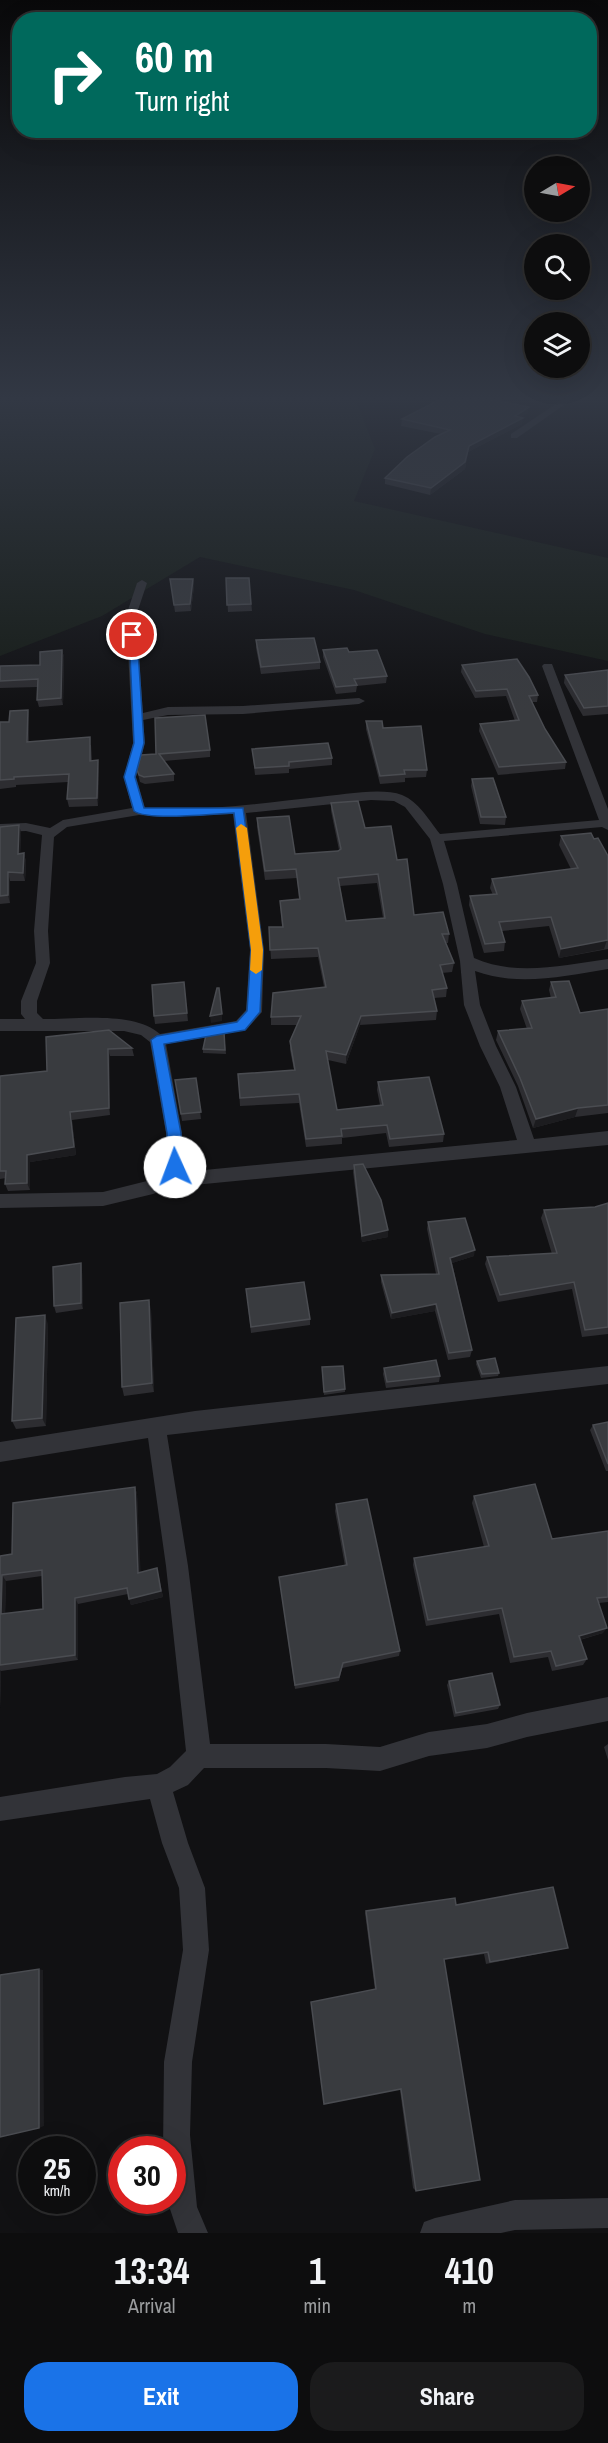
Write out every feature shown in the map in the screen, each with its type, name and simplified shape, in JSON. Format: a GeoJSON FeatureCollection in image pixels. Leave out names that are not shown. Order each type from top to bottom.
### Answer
{"type":"FeatureCollection","features":[{"type":"Feature","properties":{"kind":"street"},"geometry":{"type":"LineString","coordinates":[[139,811],[129,777],[139,743],[131,616],[142,583]]}},
{"type":"Feature","properties":{"kind":"street"},"geometry":{"type":"LineString","coordinates":[[436,838],[607,824],[548,666]]}},
{"type":"Feature","properties":{"kind":"street"},"geometry":{"type":"LineString","coordinates":[[137,718],[168,711],[243,710],[359,701]]}},
{"type":"Feature","properties":{"kind":"street"},"geometry":{"type":"LineString","coordinates":[[39,1025],[29,1014],[29,1001],[39,980],[43,963],[42,930],[48,836],[63,824],[139,811],[163,813],[239,810],[371,796],[396,798],[410,804],[436,838],[450,884],[467,961],[472,1005],[488,1046],[508,1087],[527,1144]]}},
{"type":"Feature","properties":{"kind":"street"},"geometry":{"type":"LineString","coordinates":[[157,1040],[241,1026],[254,1012],[257,950],[239,810]]}},
{"type":"Feature","properties":{"kind":"street"},"geometry":{"type":"LineString","coordinates":[[0,828],[40,827],[51,834]]}},
{"type":"Feature","properties":{"kind":"street"},"geometry":{"type":"LineString","coordinates":[[467,961],[481,969],[498,974],[528,974],[608,964]]}},
{"type":"Feature","properties":{"kind":"street"},"geometry":{"type":"LineString","coordinates":[[0,1025],[124,1025],[146,1030],[157,1040],[174,1133],[175,1167],[183,1175],[194,1178],[527,1144],[608,1138]]}},
{"type":"Feature","properties":{"kind":"street"},"geometry":{"type":"LineString","coordinates":[[0,1201],[103,1199],[153,1187],[183,1175]]}},
{"type":"Feature","properties":{"kind":"street"},"geometry":{"type":"LineString","coordinates":[[0,1452],[195,1421],[608,1375]]}},
{"type":"Feature","properties":{"kind":"street"},"geometry":{"type":"LineString","coordinates":[[156,1427],[177,1566],[199,1756]]}},
{"type":"Feature","properties":{"kind":"street"},"geometry":{"type":"LineString","coordinates":[[0,1809],[125,1789],[159,1786],[179,1776],[199,1756],[326,1756],[380,1759],[429,1744],[487,1736],[527,1725],[608,1709]]}},
{"type":"Feature","properties":{"kind":"street"},"geometry":{"type":"LineString","coordinates":[[159,1786],[175,1843],[192,1888],[196,1950],[178,2062],[176,2135],[182,2207],[193,2233]]}},
{"type":"Feature","properties":{"kind":"street"},"geometry":{"type":"LineString","coordinates":[[435,2233],[514,2215],[608,2213]]}},
{"type":"Feature","properties":{"kind":"shaded area"},"geometry":{"type":"Polygon","coordinates":[[[0,504],[368,504],[608,558],[608,661],[485,634],[354,590],[200,557],[102,616],[0,656],[0,504]]]}},
{"type":"Feature","properties":{"kind":"building"},"geometry":{"type":"Polygon","coordinates":[[[226,578],[249,578],[251,604],[227,605],[226,578]]]}},
{"type":"Feature","properties":{"kind":"building"},"geometry":{"type":"Polygon","coordinates":[[[170,579],[193,579],[190,604],[174,605],[170,579]]]}},
{"type":"Feature","properties":{"kind":"building"},"geometry":{"type":"Polygon","coordinates":[[[314,638],[320,662],[261,667],[256,640],[314,638]]]}},
{"type":"Feature","properties":{"kind":"building"},"geometry":{"type":"Polygon","coordinates":[[[347,648],[349,652],[377,650],[387,676],[354,679],[357,685],[336,687],[323,650],[347,648]]]}},
{"type":"Feature","properties":{"kind":"building"},"geometry":{"type":"Polygon","coordinates":[[[62,650],[61,698],[37,700],[38,679],[0,681],[0,666],[40,665],[40,652],[62,650]]]}},
{"type":"Feature","properties":{"kind":"building"},"geometry":{"type":"Polygon","coordinates":[[[517,659],[538,695],[529,696],[545,729],[566,762],[499,767],[480,724],[519,720],[507,689],[476,691],[462,665],[517,659]]]}},
{"type":"Feature","properties":{"kind":"building"},"geometry":{"type":"Polygon","coordinates":[[[608,670],[608,706],[584,708],[565,675],[608,670]]]}},
{"type":"Feature","properties":{"kind":"building"},"geometry":{"type":"Polygon","coordinates":[[[28,710],[27,742],[90,737],[90,761],[98,760],[97,798],[67,799],[69,774],[0,780],[0,722],[9,722],[10,711],[28,710]]]}},
{"type":"Feature","properties":{"kind":"building"},"geometry":{"type":"Polygon","coordinates":[[[205,715],[210,750],[159,754],[174,774],[144,777],[139,775],[137,770],[141,755],[156,754],[155,718],[205,715]]]}},
{"type":"Feature","properties":{"kind":"building"},"geometry":{"type":"Polygon","coordinates":[[[366,721],[382,721],[383,728],[421,726],[427,770],[404,770],[405,774],[380,776],[366,721]]]}},
{"type":"Feature","properties":{"kind":"building"},"geometry":{"type":"Polygon","coordinates":[[[328,743],[332,758],[289,762],[289,766],[255,768],[252,749],[328,743]]]}},
{"type":"Feature","properties":{"kind":"building"},"geometry":{"type":"Polygon","coordinates":[[[493,778],[506,817],[481,817],[472,779],[493,778]]]}},
{"type":"Feature","properties":{"kind":"building"},"geometry":{"type":"Polygon","coordinates":[[[358,801],[365,828],[391,826],[397,860],[407,859],[414,915],[443,912],[449,934],[442,934],[454,963],[440,965],[447,988],[432,990],[437,1011],[361,1016],[346,1055],[326,1051],[337,1110],[383,1105],[378,1082],[429,1077],[444,1134],[390,1139],[387,1125],[341,1129],[342,1136],[306,1139],[299,1094],[240,1098],[238,1074],[295,1070],[290,1041],[301,1016],[271,1017],[273,993],[326,987],[318,948],[270,950],[269,927],[283,927],[280,901],[300,899],[296,869],[265,871],[257,818],[289,816],[295,854],[338,851],[341,849],[331,803],[358,801]],[[378,874],[338,878],[346,921],[385,918],[378,874]]]}},
{"type":"Feature","properties":{"kind":"building"},"geometry":{"type":"Polygon","coordinates":[[[19,825],[18,854],[24,853],[23,873],[8,872],[8,895],[0,896],[0,827],[19,825]]]}},
{"type":"Feature","properties":{"kind":"building"},"geometry":{"type":"Polygon","coordinates":[[[591,833],[594,839],[598,838],[608,856],[608,940],[561,949],[551,917],[499,922],[505,942],[485,944],[470,896],[497,894],[492,879],[578,868],[561,836],[591,833]]]}},
{"type":"Feature","properties":{"kind":"building"},"geometry":{"type":"Polygon","coordinates":[[[569,981],[580,1013],[608,1009],[608,1105],[578,1108],[536,1119],[498,1031],[532,1028],[522,1001],[556,997],[551,982],[569,981]]]}},
{"type":"Feature","properties":{"kind":"building"},"geometry":{"type":"Polygon","coordinates":[[[184,982],[187,1013],[154,1016],[152,985],[184,982]]]}},
{"type":"Feature","properties":{"kind":"building"},"geometry":{"type":"Polygon","coordinates":[[[217,988],[219,988],[222,1014],[210,1016],[217,988]]]}},
{"type":"Feature","properties":{"kind":"building"},"geometry":{"type":"Polygon","coordinates":[[[109,1030],[132,1048],[108,1049],[109,1108],[70,1112],[74,1147],[27,1155],[27,1183],[5,1184],[6,1171],[0,1171],[0,1076],[47,1071],[46,1037],[109,1030]]]}},
{"type":"Feature","properties":{"kind":"building"},"geometry":{"type":"Polygon","coordinates":[[[224,1032],[225,1050],[203,1049],[206,1035],[224,1032]]]}},
{"type":"Feature","properties":{"kind":"building"},"geometry":{"type":"Polygon","coordinates":[[[196,1078],[201,1112],[181,1114],[175,1080],[196,1078]]]}},
{"type":"Feature","properties":{"kind":"building"},"geometry":{"type":"Polygon","coordinates":[[[363,1164],[381,1200],[388,1230],[362,1236],[354,1165],[363,1164]]]}},
{"type":"Feature","properties":{"kind":"building"},"geometry":{"type":"Polygon","coordinates":[[[608,1203],[608,1327],[585,1330],[574,1282],[500,1295],[487,1257],[557,1253],[544,1210],[595,1207],[608,1203]]]}},
{"type":"Feature","properties":{"kind":"building"},"geometry":{"type":"Polygon","coordinates":[[[465,1218],[475,1250],[450,1258],[472,1350],[449,1353],[436,1304],[392,1313],[381,1275],[439,1274],[428,1222],[465,1218]]]}},
{"type":"Feature","properties":{"kind":"building"},"geometry":{"type":"Polygon","coordinates":[[[81,1263],[81,1303],[54,1306],[53,1267],[81,1263]]]}},
{"type":"Feature","properties":{"kind":"building"},"geometry":{"type":"Polygon","coordinates":[[[304,1282],[310,1319],[251,1327],[246,1289],[304,1282]]]}},
{"type":"Feature","properties":{"kind":"building"},"geometry":{"type":"Polygon","coordinates":[[[149,1300],[152,1383],[122,1387],[120,1303],[149,1300]]]}},
{"type":"Feature","properties":{"kind":"building"},"geometry":{"type":"Polygon","coordinates":[[[45,1315],[42,1418],[12,1421],[16,1318],[45,1315]]]}},
{"type":"Feature","properties":{"kind":"building"},"geometry":{"type":"Polygon","coordinates":[[[495,1358],[499,1373],[482,1374],[477,1361],[495,1358]]]}},
{"type":"Feature","properties":{"kind":"building"},"geometry":{"type":"Polygon","coordinates":[[[436,1360],[440,1376],[387,1382],[384,1368],[436,1360]]]}},
{"type":"Feature","properties":{"kind":"building"},"geometry":{"type":"Polygon","coordinates":[[[343,1366],[345,1389],[324,1392],[322,1367],[343,1366]]]}},
{"type":"Feature","properties":{"kind":"building"},"geometry":{"type":"Polygon","coordinates":[[[608,1422],[608,1464],[593,1425],[608,1422]]]}},
{"type":"Feature","properties":{"kind":"building"},"geometry":{"type":"Polygon","coordinates":[[[535,1484],[552,1539],[608,1531],[608,1597],[597,1598],[607,1628],[579,1636],[587,1659],[556,1666],[551,1651],[514,1657],[502,1608],[428,1620],[414,1558],[489,1546],[474,1496],[535,1484]]]}},
{"type":"Feature","properties":{"kind":"building"},"geometry":{"type":"Polygon","coordinates":[[[135,1487],[138,1573],[157,1568],[161,1591],[129,1599],[127,1588],[75,1598],[75,1655],[0,1665],[0,1556],[12,1554],[13,1503],[135,1487]],[[42,1570],[2,1575],[1,1614],[43,1609],[42,1570]]]}},
{"type":"Feature","properties":{"kind":"building"},"geometry":{"type":"Polygon","coordinates":[[[367,1499],[400,1651],[343,1663],[339,1677],[295,1685],[279,1577],[347,1565],[336,1504],[367,1499]]]}},
{"type":"Feature","properties":{"kind":"building"},"geometry":{"type":"Polygon","coordinates":[[[492,1673],[500,1705],[456,1713],[449,1681],[492,1673]]]}},
{"type":"Feature","properties":{"kind":"building"},"geometry":{"type":"Polygon","coordinates":[[[553,1887],[568,1948],[490,1962],[488,1952],[444,1959],[480,2180],[416,2191],[401,2089],[324,2104],[311,2002],[376,1989],[366,1911],[455,1898],[456,1905],[553,1887]]]}},
{"type":"Feature","properties":{"kind":"building"},"geometry":{"type":"Polygon","coordinates":[[[39,1969],[39,2128],[0,2137],[0,1975],[39,1969]]]}},
{"type":"Feature","properties":{"kind":"slow traffic"},"geometry":{"type":"LineString","coordinates":[[241,828],[257,950],[256,970]]}},
{"type":"Feature","properties":{"kind":"route"},"geometry":{"type":"LineString","coordinates":[[132,635],[139,743],[129,777],[139,811],[163,813],[239,810],[257,950],[254,1012],[241,1026],[222,1031],[157,1040],[174,1133],[175,1167]]}}]}
